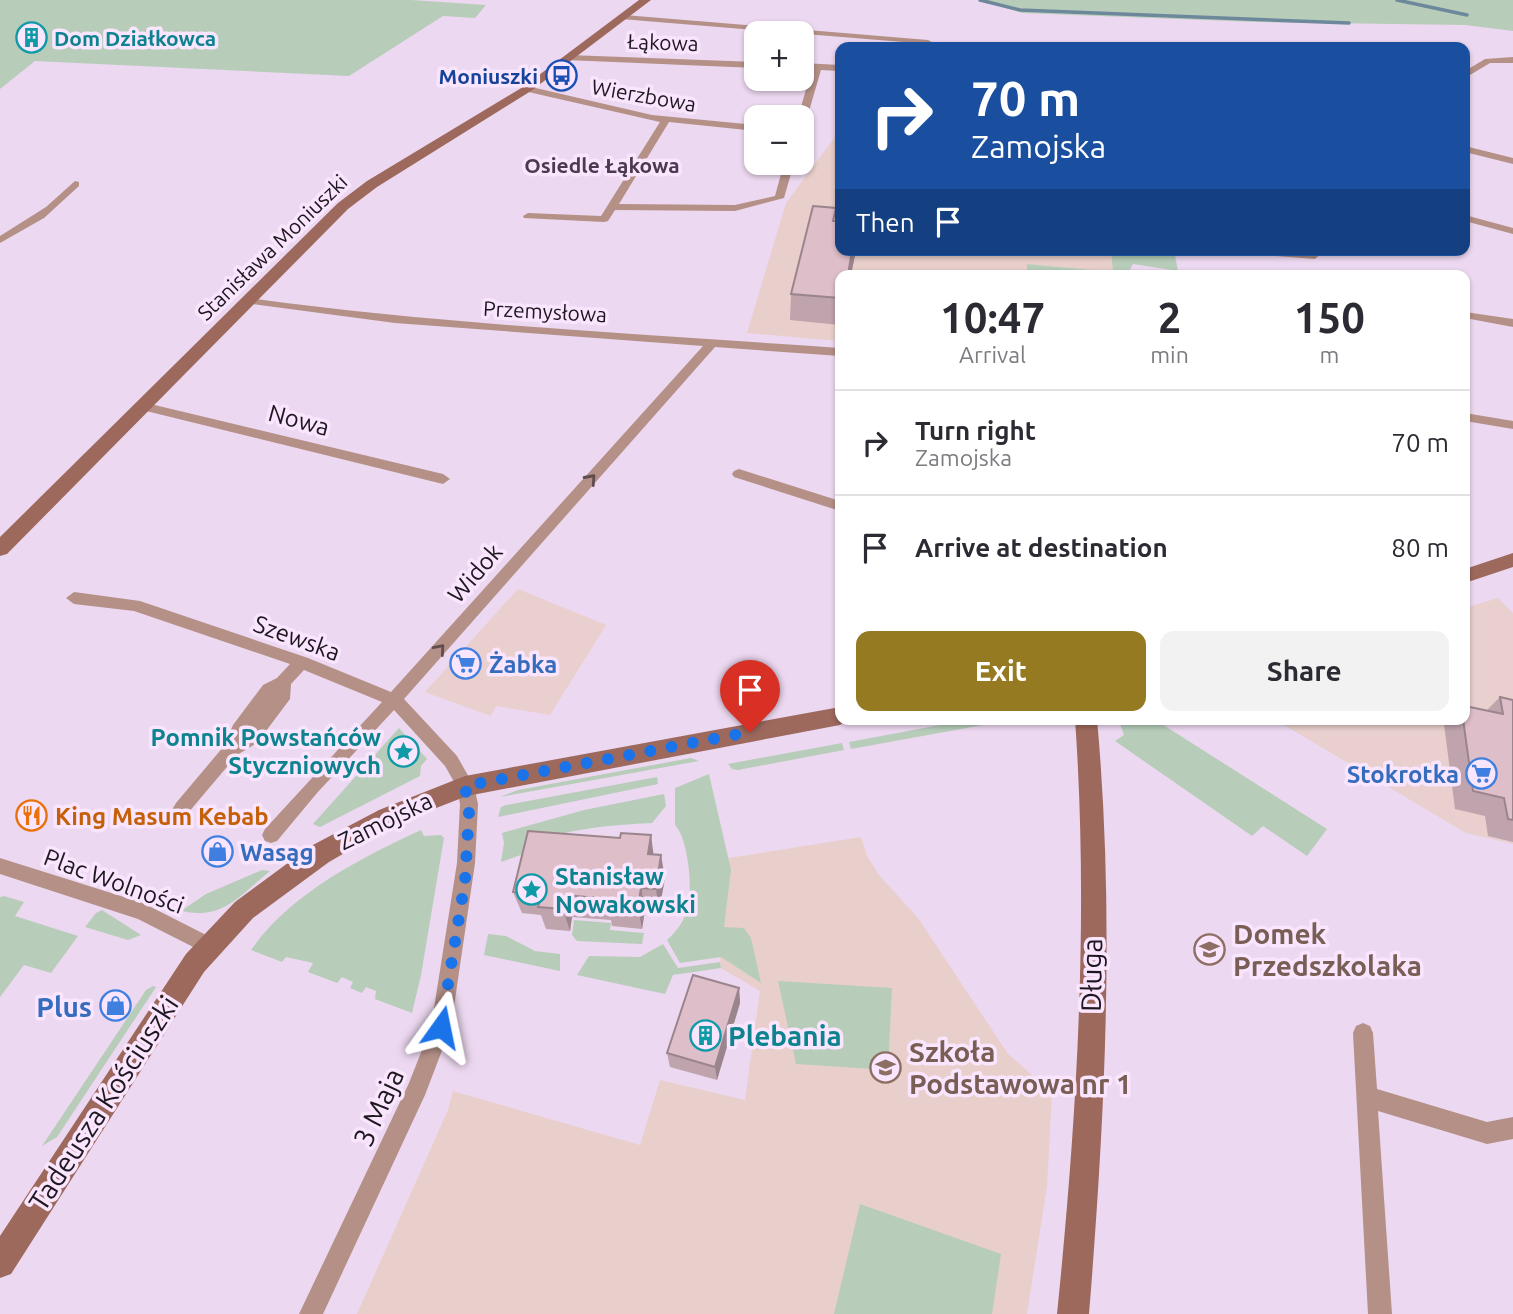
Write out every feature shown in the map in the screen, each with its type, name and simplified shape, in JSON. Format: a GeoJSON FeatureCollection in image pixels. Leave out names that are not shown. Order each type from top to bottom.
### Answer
{"type":"FeatureCollection","features":[{"type":"Feature","properties":{"kind":"street","name":"Stanisława Moniuszki"},"geometry":{"type":"LineString","coordinates":[[0,549],[331,217],[355,197],[527,89],[646,0]]}},
{"type":"Feature","properties":{"kind":"street"},"geometry":{"type":"LineString","coordinates":[[624,17],[928,42]]}},
{"type":"Feature","properties":{"kind":"street","name":"Łąkowa"},"geometry":{"type":"LineString","coordinates":[[569,58],[744,65]]}},
{"type":"Feature","properties":{"kind":"street"},"geometry":{"type":"LineString","coordinates":[[1470,72],[1488,61],[1513,60]]}},
{"type":"Feature","properties":{"kind":"street"},"geometry":{"type":"LineString","coordinates":[[814,67],[835,68]]}},
{"type":"Feature","properties":{"kind":"street"},"geometry":{"type":"LineString","coordinates":[[806,105],[817,67]]}},
{"type":"Feature","properties":{"kind":"street","name":"Wierzbowa"},"geometry":{"type":"LineString","coordinates":[[527,89],[666,120],[744,127]]}},
{"type":"Feature","properties":{"kind":"street"},"geometry":{"type":"LineString","coordinates":[[528,216],[604,219],[666,120]]}},
{"type":"Feature","properties":{"kind":"street"},"geometry":{"type":"LineString","coordinates":[[1470,150],[1513,161]]}},
{"type":"Feature","properties":{"kind":"street"},"geometry":{"type":"LineString","coordinates":[[613,207],[735,208],[773,201],[779,198],[786,175]]}},
{"type":"Feature","properties":{"kind":"street"},"geometry":{"type":"LineString","coordinates":[[0,240],[44,214],[75,184]]}},
{"type":"Feature","properties":{"kind":"street"},"geometry":{"type":"LineString","coordinates":[[1470,219],[1513,231]]}},
{"type":"Feature","properties":{"kind":"street","name":"Przemysłowa"},"geometry":{"type":"LineString","coordinates":[[248,301],[411,323],[713,341],[835,352]]}},
{"type":"Feature","properties":{"kind":"street"},"geometry":{"type":"LineString","coordinates":[[1470,316],[1513,323]]}},
{"type":"Feature","properties":{"kind":"street","name":"Widok"},"geometry":{"type":"LineString","coordinates":[[271,835],[311,788],[395,700],[713,341]]}},
{"type":"Feature","properties":{"kind":"street","name":"Nowa"},"geometry":{"type":"LineString","coordinates":[[142,406],[218,421],[401,471],[443,479]]}},
{"type":"Feature","properties":{"kind":"street"},"geometry":{"type":"LineString","coordinates":[[1470,418],[1513,425]]}},
{"type":"Feature","properties":{"kind":"street"},"geometry":{"type":"LineString","coordinates":[[738,474],[835,504]]}},
{"type":"Feature","properties":{"kind":"street"},"geometry":{"type":"LineString","coordinates":[[1470,574],[1513,560]]}},
{"type":"Feature","properties":{"kind":"street","name":"Szewska"},"geometry":{"type":"LineString","coordinates":[[74,598],[135,604],[302,662],[395,700],[451,761],[465,786]]}},
{"type":"Feature","properties":{"kind":"street"},"geometry":{"type":"LineString","coordinates":[[182,808],[231,750],[239,730],[270,690],[284,682],[302,662]]}},
{"type":"Feature","properties":{"kind":"street","name":"Zamojska"},"geometry":{"type":"LineString","coordinates":[[209,946],[255,900],[320,854],[396,812],[465,786],[835,717]]}},
{"type":"Feature","properties":{"kind":"street","name":"Długa"},"geometry":{"type":"LineString","coordinates":[[1073,1314],[1088,1132],[1091,990],[1090,795],[1086,725]]}},
{"type":"Feature","properties":{"kind":"street","name":"3 Maja"},"geometry":{"type":"LineString","coordinates":[[311,1314],[418,1088],[441,1027],[466,872],[469,804],[465,786]]}},
{"type":"Feature","properties":{"kind":"street","name":"Plac Wolności"},"geometry":{"type":"LineString","coordinates":[[0,866],[143,912],[209,946]]}},
{"type":"Feature","properties":{"kind":"street","name":"Tadeusza Kościuszki"},"geometry":{"type":"LineString","coordinates":[[0,1263],[183,980],[209,946]]}},
{"type":"Feature","properties":{"kind":"street"},"geometry":{"type":"LineString","coordinates":[[1363,1033],[1380,1314]]}},
{"type":"Feature","properties":{"kind":"street"},"geometry":{"type":"LineString","coordinates":[[1367,1097],[1487,1133],[1513,1128]]}},
{"type":"Feature","properties":{"kind":"shaded area"},"geometry":{"type":"Polygon","coordinates":[[[835,137],[835,256],[1112,256],[1113,270],[1027,264],[1027,270],[835,270],[835,341],[747,333],[786,203],[807,175],[814,175],[814,165],[835,137]]]}},
{"type":"Feature","properties":{"kind":"shaded area"},"geometry":{"type":"Polygon","coordinates":[[[518,589],[606,625],[550,715],[496,706],[491,716],[425,692],[518,589]]]}},
{"type":"Feature","properties":{"kind":"shaded area"},"geometry":{"type":"Polygon","coordinates":[[[1498,598],[1513,613],[1513,844],[1466,833],[1284,725],[1470,725],[1470,606],[1498,598]]]}},
{"type":"Feature","properties":{"kind":"shaded area","name":"Szkoła Podstawowa nr 1"},"geometry":{"type":"Polygon","coordinates":[[[861,837],[867,856],[879,875],[918,918],[1008,1054],[1052,1092],[1047,1186],[1027,1314],[357,1314],[448,1110],[453,1091],[640,1145],[660,1080],[745,1100],[760,991],[721,968],[710,861],[861,837]]]}},
{"type":"Feature","properties":{"kind":"green space"},"geometry":{"type":"Polygon","coordinates":[[[0,0],[411,0],[486,5],[475,18],[443,16],[349,76],[35,61],[0,89],[0,0]]]}},
{"type":"Feature","properties":{"kind":"green space"},"geometry":{"type":"Polygon","coordinates":[[[981,0],[1513,0],[1513,31],[1465,25],[1256,22],[1022,13],[981,0]]]}},
{"type":"Feature","properties":{"kind":"green space"},"geometry":{"type":"Polygon","coordinates":[[[1112,256],[1175,256],[1178,270],[1133,264],[1130,270],[1113,270],[1112,256]]]}},
{"type":"Feature","properties":{"kind":"green space"},"geometry":{"type":"Polygon","coordinates":[[[1027,264],[1092,270],[1027,270],[1027,264]]]}},
{"type":"Feature","properties":{"kind":"green space"},"geometry":{"type":"Polygon","coordinates":[[[940,725],[983,725],[851,749],[849,742],[940,725]]]}},
{"type":"Feature","properties":{"kind":"green space"},"geometry":{"type":"Polygon","coordinates":[[[1120,725],[1163,725],[1327,829],[1307,856],[1263,826],[1252,836],[1115,741],[1124,735],[1120,725]]]}},
{"type":"Feature","properties":{"kind":"green space"},"geometry":{"type":"Polygon","coordinates":[[[399,728],[427,759],[421,766],[420,776],[320,827],[313,824],[399,728]]]}},
{"type":"Feature","properties":{"kind":"green space"},"geometry":{"type":"Polygon","coordinates":[[[842,743],[844,750],[738,770],[732,769],[728,764],[842,743]]]}},
{"type":"Feature","properties":{"kind":"green space"},"geometry":{"type":"Polygon","coordinates":[[[691,758],[699,761],[500,797],[518,790],[691,758]]]}},
{"type":"Feature","properties":{"kind":"green space"},"geometry":{"type":"Polygon","coordinates":[[[709,774],[731,870],[724,927],[744,928],[751,938],[761,983],[721,957],[680,963],[667,940],[683,921],[689,899],[690,877],[686,852],[675,825],[675,788],[709,774]]]}},
{"type":"Feature","properties":{"kind":"green space"},"geometry":{"type":"Polygon","coordinates":[[[657,777],[658,784],[498,817],[501,807],[506,805],[657,777]]]}},
{"type":"Feature","properties":{"kind":"green space"},"geometry":{"type":"Polygon","coordinates":[[[664,794],[666,806],[652,823],[556,835],[526,845],[521,855],[501,862],[504,843],[502,833],[584,810],[664,794]]]}},
{"type":"Feature","properties":{"kind":"green space"},"geometry":{"type":"Polygon","coordinates":[[[421,830],[424,836],[441,835],[444,838],[412,1013],[375,999],[376,991],[366,987],[362,993],[350,988],[353,982],[342,977],[337,983],[308,972],[313,963],[286,957],[282,962],[251,950],[286,911],[306,895],[374,853],[421,830]]]}},
{"type":"Feature","properties":{"kind":"green space"},"geometry":{"type":"Polygon","coordinates":[[[262,870],[270,871],[230,904],[208,912],[181,911],[206,894],[262,870]]]}},
{"type":"Feature","properties":{"kind":"green space"},"geometry":{"type":"Polygon","coordinates":[[[0,897],[24,902],[15,916],[78,936],[51,973],[24,965],[0,997],[0,897]]]}},
{"type":"Feature","properties":{"kind":"green space"},"geometry":{"type":"Polygon","coordinates":[[[102,910],[141,935],[128,940],[85,927],[96,913],[102,910]]]}},
{"type":"Feature","properties":{"kind":"green space"},"geometry":{"type":"Polygon","coordinates":[[[574,920],[611,923],[610,930],[644,933],[642,944],[577,941],[572,935],[574,920]]]}},
{"type":"Feature","properties":{"kind":"green space"},"geometry":{"type":"Polygon","coordinates":[[[488,934],[506,936],[535,951],[560,954],[560,971],[484,955],[488,934]]]}},
{"type":"Feature","properties":{"kind":"green space"},"geometry":{"type":"Polygon","coordinates":[[[663,944],[678,968],[720,962],[721,968],[673,975],[665,994],[577,975],[589,956],[640,957],[663,944]]]}},
{"type":"Feature","properties":{"kind":"green space"},"geometry":{"type":"Polygon","coordinates":[[[778,981],[892,988],[888,1070],[796,1064],[778,981]]]}},
{"type":"Feature","properties":{"kind":"green space"},"geometry":{"type":"Polygon","coordinates":[[[156,987],[57,1137],[42,1146],[146,990],[156,987]]]}},
{"type":"Feature","properties":{"kind":"green space"},"geometry":{"type":"Polygon","coordinates":[[[860,1204],[1001,1254],[992,1314],[834,1314],[860,1204]]]}},
{"type":"Feature","properties":{"kind":"building"},"geometry":{"type":"Polygon","coordinates":[[[813,206],[835,208],[835,256],[851,256],[849,270],[835,270],[835,298],[791,294],[813,206]]]}},
{"type":"Feature","properties":{"kind":"building"},"geometry":{"type":"Polygon","coordinates":[[[1500,697],[1513,700],[1513,820],[1508,819],[1504,798],[1473,791],[1464,725],[1470,725],[1470,707],[1503,714],[1500,697]]]}},
{"type":"Feature","properties":{"kind":"building"},"geometry":{"type":"Polygon","coordinates":[[[528,831],[620,838],[621,833],[651,835],[648,854],[661,855],[656,889],[641,888],[638,907],[607,905],[608,899],[565,895],[563,909],[538,907],[542,893],[513,892],[528,831]]]}},
{"type":"Feature","properties":{"kind":"building","name":"Plebania"},"geometry":{"type":"Polygon","coordinates":[[[693,975],[739,988],[715,1067],[667,1053],[693,975]]]}},
{"type":"Feature","properties":{"kind":"waterway"},"geometry":{"type":"LineString","coordinates":[[980,0],[1020,10],[1349,23]]}},
{"type":"Feature","properties":{"kind":"waterway"},"geometry":{"type":"LineString","coordinates":[[1397,0],[1467,15]]}},
{"type":"Feature","properties":{"kind":"place","name":"Dom Działkowca"},"geometry":{"type":"Point","coordinates":[31,38]}},
{"type":"Feature","properties":{"kind":"place","name":"Moniuszki"},"geometry":{"type":"Point","coordinates":[561,76]}},
{"type":"Feature","properties":{"kind":"place","name":"Żabka"},"geometry":{"type":"Point","coordinates":[466,664]}},
{"type":"Feature","properties":{"kind":"place","name":"Pomnik Powstańców Styczniowych"},"geometry":{"type":"Point","coordinates":[404,751]}},
{"type":"Feature","properties":{"kind":"place","name":"Stokrotka"},"geometry":{"type":"Point","coordinates":[1482,774]}},
{"type":"Feature","properties":{"kind":"place","name":"King Masum Kebab"},"geometry":{"type":"Point","coordinates":[32,816]}},
{"type":"Feature","properties":{"kind":"place","name":"Wasąg"},"geometry":{"type":"Point","coordinates":[217,852]}},
{"type":"Feature","properties":{"kind":"place","name":"Stanisław Nowakowski"},"geometry":{"type":"Point","coordinates":[532,890]}},
{"type":"Feature","properties":{"kind":"place","name":"Domek Przedszkolaka"},"geometry":{"type":"Point","coordinates":[1210,949]}},
{"type":"Feature","properties":{"kind":"place","name":"Plus"},"geometry":{"type":"Point","coordinates":[115,1006]}},
{"type":"Feature","properties":{"kind":"place","name":"Plebania"},"geometry":{"type":"Point","coordinates":[705,1035]}},
{"type":"Feature","properties":{"kind":"place","name":"Szkoła Podstawowa nr 1"},"geometry":{"type":"Point","coordinates":[886,1067]}},
{"type":"Feature","properties":{"kind":"district","name":"Osiedle Łąkowa"},"geometry":{"type":"Point","coordinates":[602,165]}},
{"type":"Feature","properties":{"kind":"route"},"geometry":{"type":"LineString","coordinates":[[441,1027],[465,881],[469,826],[465,786],[750,732]]}}]}
